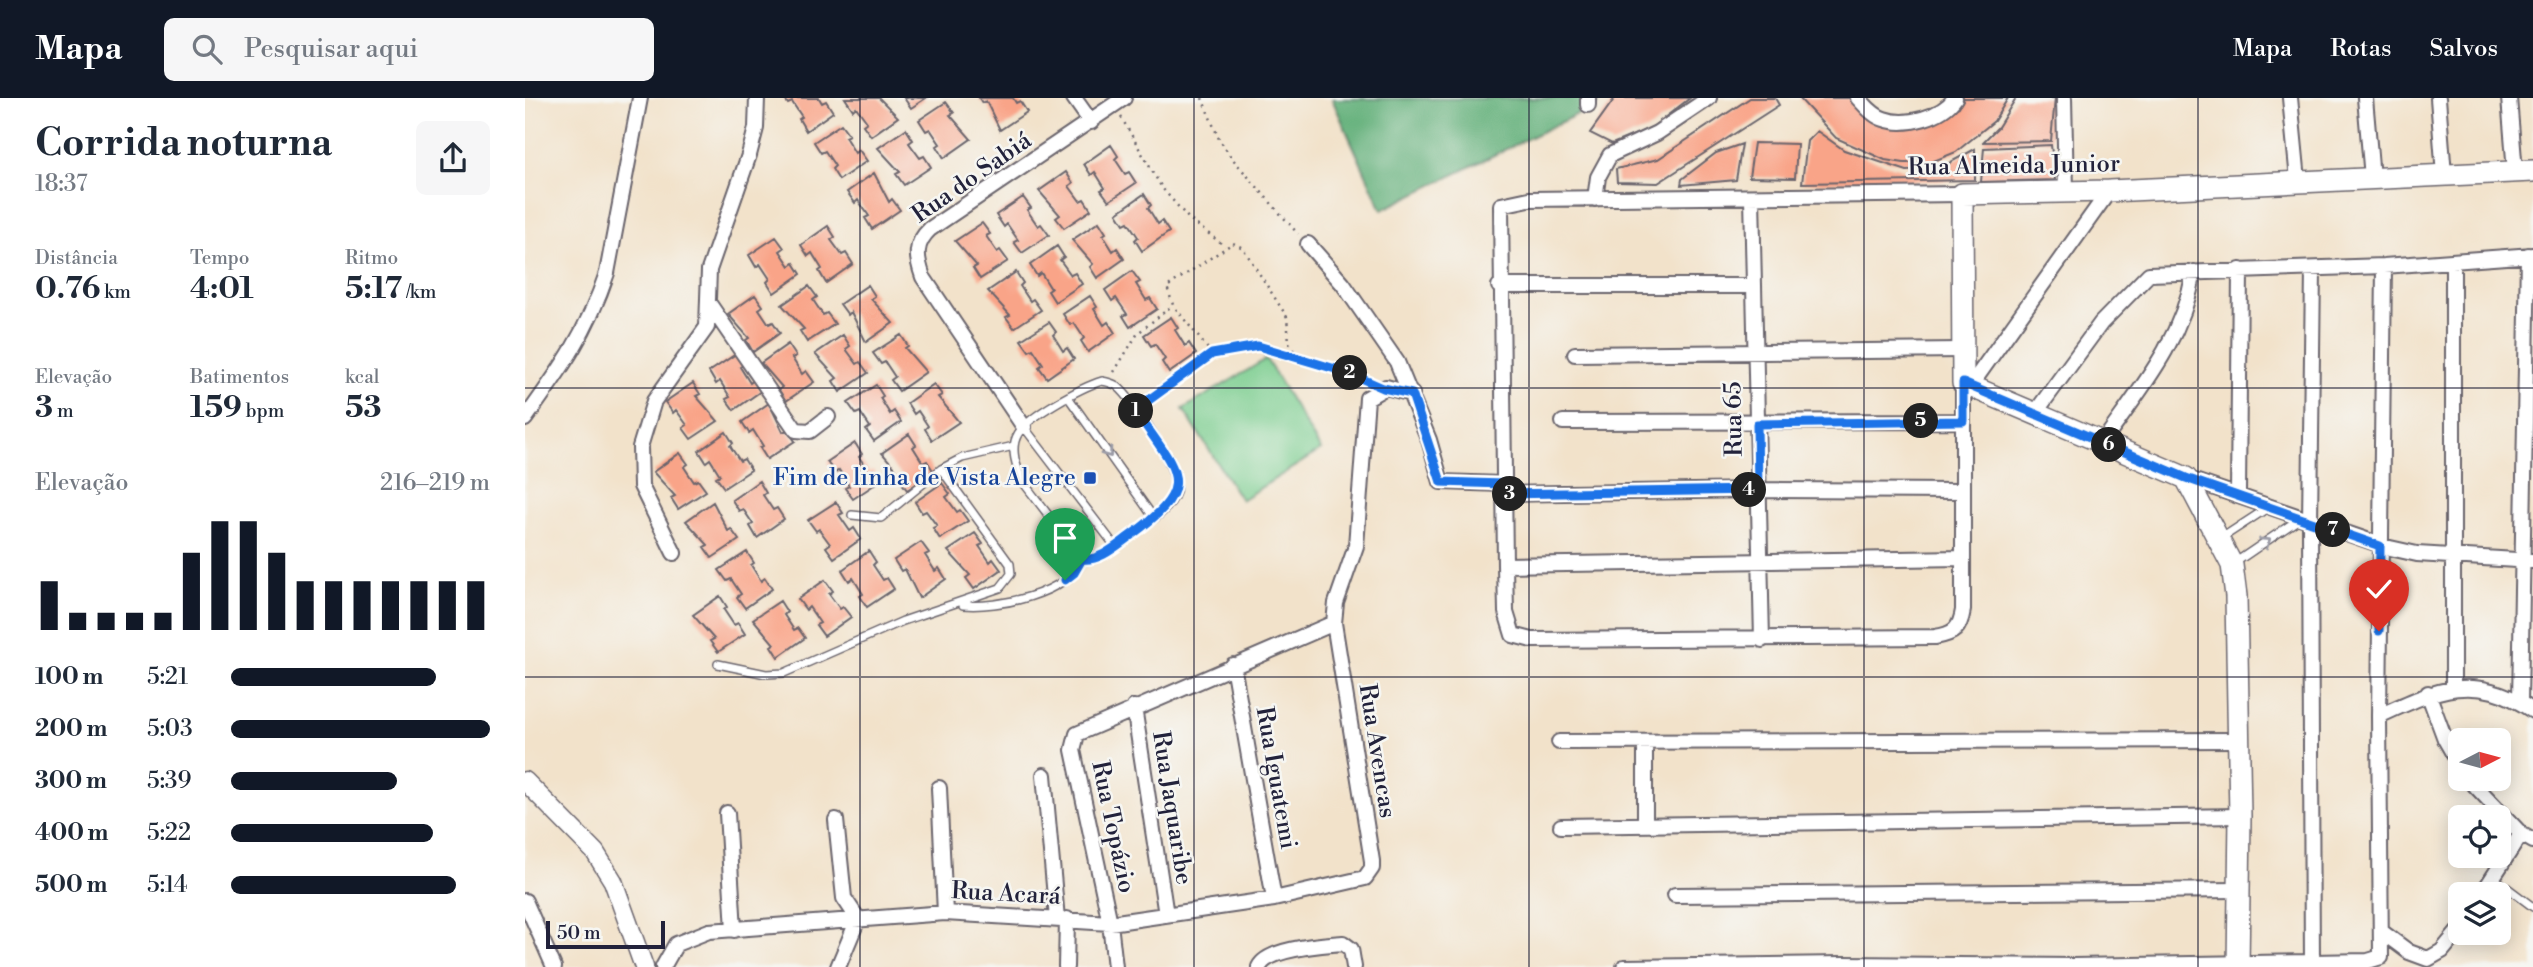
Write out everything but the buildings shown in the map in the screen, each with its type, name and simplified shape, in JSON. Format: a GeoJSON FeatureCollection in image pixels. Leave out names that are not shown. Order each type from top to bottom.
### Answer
{"type":"FeatureCollection","features":[{"type":"Feature","properties":{"kind":"main road","name":"Rua Almeida Junior"},"geometry":{"type":"LineString","coordinates":[[1962,194],[2109,191],[2298,180],[2524,172]]}},
{"type":"Feature","properties":{"kind":"main road"},"geometry":{"type":"LineString","coordinates":[[1962,194],[1962,350],[1967,384],[2186,478],[2232,565],[2236,617],[2240,816],[2238,965]]}},
{"type":"Feature","properties":{"kind":"street"},"geometry":{"type":"LineString","coordinates":[[525,419],[574,351],[599,299],[607,273],[640,98]]}},
{"type":"Feature","properties":{"kind":"street"},"geometry":{"type":"LineString","coordinates":[[674,553],[641,486],[640,447],[654,401],[707,327],[710,305],[709,270],[749,155],[755,128],[757,98]]}},
{"type":"Feature","properties":{"kind":"street"},"geometry":{"type":"LineString","coordinates":[[1074,98],[1090,122]]}},
{"type":"Feature","properties":{"kind":"street"},"geometry":{"type":"LineString","coordinates":[[1595,199],[1598,177],[1610,155],[1657,133],[1709,98]]}},
{"type":"Feature","properties":{"kind":"street"},"geometry":{"type":"LineString","coordinates":[[1858,98],[1879,117],[1896,121],[1929,117],[1945,108],[1955,98]]}},
{"type":"Feature","properties":{"kind":"street"},"geometry":{"type":"LineString","coordinates":[[2064,98],[2066,192]]}},
{"type":"Feature","properties":{"kind":"street"},"geometry":{"type":"LineString","coordinates":[[2290,98],[2298,180]]}},
{"type":"Feature","properties":{"kind":"street"},"geometry":{"type":"LineString","coordinates":[[2365,98],[2372,178]]}},
{"type":"Feature","properties":{"kind":"street"},"geometry":{"type":"LineString","coordinates":[[2438,98],[2444,175]]}},
{"type":"Feature","properties":{"kind":"street"},"geometry":{"type":"LineString","coordinates":[[2509,98],[2524,172]]}},
{"type":"Feature","properties":{"kind":"street","name":"Rua do Sabiá"},"geometry":{"type":"LineString","coordinates":[[1024,427],[923,276],[916,248],[930,229],[1119,102]]}},
{"type":"Feature","properties":{"kind":"street"},"geometry":{"type":"LineString","coordinates":[[1753,286],[1500,286],[1505,565],[1508,622],[1513,635],[1520,639],[1762,640],[1935,637],[1949,635],[1959,628],[1963,610],[1963,421],[1967,384],[2109,191]]}},
{"type":"Feature","properties":{"kind":"street","name":"Rua Almeida Junior"},"geometry":{"type":"LineString","coordinates":[[1500,286],[1499,208],[1507,201],[1962,194]]}},
{"type":"Feature","properties":{"kind":"street","name":"Rua 65"},"geometry":{"type":"LineString","coordinates":[[1752,197],[1762,640]]}},
{"type":"Feature","properties":{"kind":"street"},"geometry":{"type":"LineString","coordinates":[[1308,244],[1343,284],[1391,350],[1412,394],[1441,482],[1503,489],[1963,491]]}},
{"type":"Feature","properties":{"kind":"street"},"geometry":{"type":"LineString","coordinates":[[2035,413],[2101,323],[2135,285],[2158,272],[2384,266],[2531,255],[2527,561],[2520,702]]}},
{"type":"Feature","properties":{"kind":"street"},"geometry":{"type":"LineString","coordinates":[[2452,688],[2453,261]]}},
{"type":"Feature","properties":{"kind":"street"},"geometry":{"type":"LineString","coordinates":[[1624,967],[2312,965],[2378,959],[2383,954],[2379,716],[2384,266]]}},
{"type":"Feature","properties":{"kind":"street"},"geometry":{"type":"LineString","coordinates":[[2312,965],[2304,521],[2313,269]]}},
{"type":"Feature","properties":{"kind":"street"},"geometry":{"type":"LineString","coordinates":[[2233,493],[2239,270]]}},
{"type":"Feature","properties":{"kind":"street"},"geometry":{"type":"LineString","coordinates":[[2103,442],[2170,347],[2188,299],[2194,272]]}},
{"type":"Feature","properties":{"kind":"street"},"geometry":{"type":"LineString","coordinates":[[710,305],[796,430],[810,431],[828,417]]}},
{"type":"Feature","properties":{"kind":"street"},"geometry":{"type":"LineString","coordinates":[[1575,354],[1962,350]]}},
{"type":"Feature","properties":{"kind":"street"},"geometry":{"type":"LineString","coordinates":[[1134,707],[1334,623],[1336,603],[1356,546],[1367,398],[1383,388],[1412,394]]}},
{"type":"Feature","properties":{"kind":"street"},"geometry":{"type":"LineString","coordinates":[[1563,422],[1757,424],[1963,421]]}},
{"type":"Feature","properties":{"kind":"street"},"geometry":{"type":"LineString","coordinates":[[2186,478],[2380,546],[2417,554],[2527,561]]}},
{"type":"Feature","properties":{"kind":"street"},"geometry":{"type":"LineString","coordinates":[[2206,514],[2211,504],[2233,493]]}},
{"type":"Feature","properties":{"kind":"street"},"geometry":{"type":"LineString","coordinates":[[1505,565],[1962,558]]}},
{"type":"Feature","properties":{"kind":"street","name":"Rua Avencas"},"geometry":{"type":"LineString","coordinates":[[1334,623],[1372,861],[1368,875],[1360,880]]}},
{"type":"Feature","properties":{"kind":"street","name":"Rua Iguatemi"},"geometry":{"type":"LineString","coordinates":[[1233,665],[1274,899]]}},
{"type":"Feature","properties":{"kind":"street"},"geometry":{"type":"LineString","coordinates":[[2379,716],[2428,693],[2452,688],[2482,688],[2520,702],[2533,711]]}},
{"type":"Feature","properties":{"kind":"street"},"geometry":{"type":"LineString","coordinates":[[2428,693],[2448,745]]}},
{"type":"Feature","properties":{"kind":"street","name":"Rua Topázio"},"geometry":{"type":"LineString","coordinates":[[1115,967],[1110,923],[1073,741],[1084,728],[1134,707]]}},
{"type":"Feature","properties":{"kind":"street","name":"Rua Jaquaribe"},"geometry":{"type":"LineString","coordinates":[[1134,707],[1166,915]]}},
{"type":"Feature","properties":{"kind":"street"},"geometry":{"type":"LineString","coordinates":[[1559,742],[2237,740]]}},
{"type":"Feature","properties":{"kind":"street"},"geometry":{"type":"LineString","coordinates":[[1644,825],[1645,741]]}},
{"type":"Feature","properties":{"kind":"street"},"geometry":{"type":"LineString","coordinates":[[1044,775],[1066,967]]}},
{"type":"Feature","properties":{"kind":"street"},"geometry":{"type":"LineString","coordinates":[[525,781],[595,852],[613,881],[644,967]]}},
{"type":"Feature","properties":{"kind":"street"},"geometry":{"type":"LineString","coordinates":[[939,788],[945,913]]}},
{"type":"Feature","properties":{"kind":"street"},"geometry":{"type":"LineString","coordinates":[[2481,791],[2527,837],[2490,882]]}},
{"type":"Feature","properties":{"kind":"street"},"geometry":{"type":"LineString","coordinates":[[727,813],[734,930]]}},
{"type":"Feature","properties":{"kind":"street"},"geometry":{"type":"LineString","coordinates":[[1561,826],[2240,816]]}},
{"type":"Feature","properties":{"kind":"street"},"geometry":{"type":"LineString","coordinates":[[836,820],[844,898],[858,919],[838,967]]}},
{"type":"Feature","properties":{"kind":"street","name":"Rua Acará"},"geometry":{"type":"LineString","coordinates":[[663,967],[673,948],[687,938],[709,931],[945,913],[1110,923],[1274,899],[1360,880]]}},
{"type":"Feature","properties":{"kind":"street"},"geometry":{"type":"LineString","coordinates":[[1675,895],[2240,890]]}},
{"type":"Feature","properties":{"kind":"street"},"geometry":{"type":"LineString","coordinates":[[525,901],[554,967]]}},
{"type":"Feature","properties":{"kind":"street"},"geometry":{"type":"LineString","coordinates":[[2382,932],[2409,952],[2428,959],[2442,951],[2448,944]]}},
{"type":"Feature","properties":{"kind":"street"},"geometry":{"type":"LineString","coordinates":[[1259,967],[1263,960],[1282,952],[1343,943],[1351,949],[1355,967]]}},
{"type":"Feature","properties":{"kind":"lane"},"geometry":{"type":"LineString","coordinates":[[1109,382],[1119,388],[1169,461],[1176,477],[1174,498],[1154,518],[1115,546],[1098,557],[1082,559],[1023,482],[1014,446],[1024,427],[1068,397],[1094,384],[1109,382]]}},
{"type":"Feature","properties":{"kind":"lane"},"geometry":{"type":"LineString","coordinates":[[1068,397],[1154,518]]}},
{"type":"Feature","properties":{"kind":"lane"},"geometry":{"type":"LineString","coordinates":[[1024,427],[1115,546]]}},
{"type":"Feature","properties":{"kind":"lane"},"geometry":{"type":"LineString","coordinates":[[852,515],[881,518],[941,470],[962,458],[1014,446]]}},
{"type":"Feature","properties":{"kind":"lane"},"geometry":{"type":"LineString","coordinates":[[717,664],[778,674],[903,621],[1000,588],[1012,572],[941,470]]}},
{"type":"Feature","properties":{"kind":"lane"},"geometry":{"type":"LineString","coordinates":[[2219,539],[2270,507]]}},
{"type":"Feature","properties":{"kind":"lane"},"geometry":{"type":"LineString","coordinates":[[2232,565],[2304,521]]}},
{"type":"Feature","properties":{"kind":"lane"},"geometry":{"type":"LineString","coordinates":[[958,604],[1003,605],[1026,598],[1065,580],[1074,573],[1082,559]]}},
{"type":"Feature","properties":{"kind":"lane"},"geometry":{"type":"LineString","coordinates":[[2493,877],[2533,907]]}},
{"type":"Feature","properties":{"kind":"path"},"geometry":{"type":"LineString","coordinates":[[1202,98],[1219,139],[1231,157],[1263,197],[1308,244]]}},
{"type":"Feature","properties":{"kind":"path"},"geometry":{"type":"LineString","coordinates":[[1119,102],[1162,188],[1189,219],[1225,246]]}},
{"type":"Feature","properties":{"kind":"path"},"geometry":{"type":"LineString","coordinates":[[1212,354],[1173,305],[1166,290],[1170,282],[1233,243],[1243,248],[1287,317],[1289,342],[1297,357]]}},
{"type":"Feature","properties":{"kind":"path"},"geometry":{"type":"LineString","coordinates":[[1109,382],[1138,332],[1173,305]]}},
{"type":"Feature","properties":{"kind":"path"},"geometry":{"type":"LineString","coordinates":[[1135,410],[1212,354],[1258,346],[1349,373],[1383,388]]}},
{"type":"Feature","properties":{"kind":"green space"},"geometry":{"type":"Polygon","coordinates":[[[1601,98],[1596,105],[1382,210],[1332,99],[1601,98]]]}},
{"type":"Feature","properties":{"kind":"green space"},"geometry":{"type":"Polygon","coordinates":[[[1266,359],[1321,450],[1241,500],[1183,409],[1266,359]]]}},
{"type":"Feature","properties":{"kind":"place","name":"Fim de linha de Vista Alegre"},"geometry":{"type":"Point","coordinates":[1090,478]}},
{"type":"Feature","properties":{"kind":"route"},"geometry":{"type":"LineString","coordinates":[[1065,580],[1079,567],[1082,559],[1098,557],[1115,546],[1154,518],[1174,498],[1177,489],[1176,477],[1169,461],[1135,410],[1212,354],[1258,346],[1349,373],[1383,388],[1399,389],[1412,394],[1441,482],[1503,484],[1503,494],[1758,490],[1757,424],[1963,421],[1963,383],[1971,385],[2186,478],[2238,494],[2299,519],[2380,546],[2379,631]]}}]}
